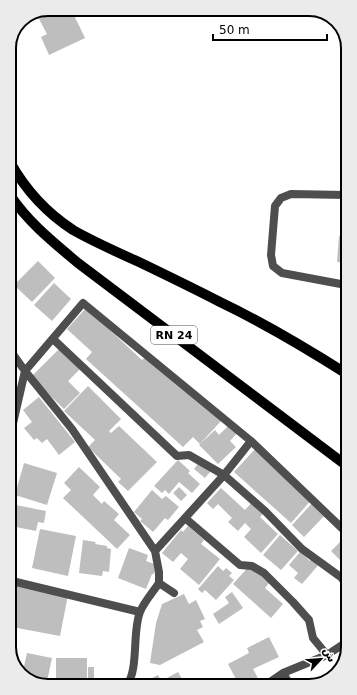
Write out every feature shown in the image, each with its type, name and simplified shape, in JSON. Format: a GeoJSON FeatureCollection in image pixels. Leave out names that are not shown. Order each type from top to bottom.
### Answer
{"type":"FeatureCollection","features":[{"type":"Feature","properties":{"kind":"main road"},"geometry":{"type":"LineString","coordinates":[[16,172],[34,196],[73,230],[228,306],[281,334],[341,370]]}},
{"type":"Feature","properties":{"kind":"main road","name":"RN 24"},"geometry":{"type":"LineString","coordinates":[[16,202],[30,220],[52,242],[78,263],[341,461]]}},
{"type":"Feature","properties":{"kind":"street"},"geometry":{"type":"LineString","coordinates":[[341,195],[291,194],[281,198],[274,206],[271,255],[273,266],[282,273],[341,284]]}},
{"type":"Feature","properties":{"kind":"street"},"geometry":{"type":"LineString","coordinates":[[16,412],[26,371],[83,303],[252,441],[341,527]]}},
{"type":"Feature","properties":{"kind":"street"},"geometry":{"type":"LineString","coordinates":[[53,339],[177,456],[189,455],[224,475],[265,511],[302,549],[341,577]]}},
{"type":"Feature","properties":{"kind":"street"},"geometry":{"type":"LineString","coordinates":[[16,358],[72,429],[155,551],[159,572],[159,583],[140,612],[135,641],[134,668],[129,679]]}},
{"type":"Feature","properties":{"kind":"street"},"geometry":{"type":"LineString","coordinates":[[155,551],[224,475],[252,441]]}},
{"type":"Feature","properties":{"kind":"street"},"geometry":{"type":"LineString","coordinates":[[185,518],[240,565],[252,566],[264,573],[309,620],[313,638],[327,655]]}},
{"type":"Feature","properties":{"kind":"street"},"geometry":{"type":"LineString","coordinates":[[16,582],[140,612]]}},
{"type":"Feature","properties":{"kind":"street"},"geometry":{"type":"LineString","coordinates":[[159,583],[174,593]]}},
{"type":"Feature","properties":{"kind":"street"},"geometry":{"type":"LineString","coordinates":[[274,679],[283,673],[327,655],[341,645]]}},
{"type":"Feature","properties":{"kind":"street"},"geometry":{"type":"LineString","coordinates":[[283,673],[286,679]]}},
{"type":"Feature","properties":{"kind":"building"},"geometry":{"type":"Polygon","coordinates":[[[45,16],[74,16],[85,38],[49,55],[41,37],[47,34],[39,19],[45,16]]]}},
{"type":"Feature","properties":{"kind":"building"},"geometry":{"type":"Polygon","coordinates":[[[339,236],[341,236],[341,262],[337,262],[339,236]]]}},
{"type":"Feature","properties":{"kind":"building"},"geometry":{"type":"Polygon","coordinates":[[[38,261],[55,278],[32,302],[16,287],[16,283],[38,261]]]}},
{"type":"Feature","properties":{"kind":"building"},"geometry":{"type":"Polygon","coordinates":[[[54,283],[71,299],[52,321],[34,305],[54,283]]]}},
{"type":"Feature","properties":{"kind":"building"},"geometry":{"type":"Polygon","coordinates":[[[86,308],[142,360],[148,354],[221,421],[200,444],[193,437],[183,447],[86,359],[92,352],[67,329],[86,308]]]}},
{"type":"Feature","properties":{"kind":"building"},"geometry":{"type":"Polygon","coordinates":[[[59,349],[80,369],[68,381],[80,393],[64,409],[31,377],[59,349]]]}},
{"type":"Feature","properties":{"kind":"building"},"geometry":{"type":"Polygon","coordinates":[[[88,386],[121,419],[109,431],[111,433],[119,426],[157,462],[128,491],[118,482],[121,479],[88,447],[95,440],[64,411],[88,386]]]}},
{"type":"Feature","properties":{"kind":"building"},"geometry":{"type":"Polygon","coordinates":[[[39,397],[75,442],[59,455],[47,439],[42,443],[37,438],[34,440],[24,428],[32,422],[23,410],[39,397]]]}},
{"type":"Feature","properties":{"kind":"building"},"geometry":{"type":"Polygon","coordinates":[[[230,424],[238,432],[230,441],[236,447],[218,464],[199,445],[215,430],[219,435],[230,424]]]}},
{"type":"Feature","properties":{"kind":"building"},"geometry":{"type":"Polygon","coordinates":[[[257,447],[313,498],[291,523],[234,472],[257,447]]]}},
{"type":"Feature","properties":{"kind":"building"},"geometry":{"type":"Polygon","coordinates":[[[178,460],[190,471],[188,473],[200,484],[192,493],[179,482],[169,494],[165,490],[162,493],[154,486],[178,460]]]}},
{"type":"Feature","properties":{"kind":"building"},"geometry":{"type":"Polygon","coordinates":[[[200,461],[211,471],[205,478],[194,469],[200,461]]]}},
{"type":"Feature","properties":{"kind":"building"},"geometry":{"type":"Polygon","coordinates":[[[24,463],[57,473],[47,505],[16,495],[24,463]]]}},
{"type":"Feature","properties":{"kind":"building"},"geometry":{"type":"Polygon","coordinates":[[[79,467],[100,487],[93,495],[102,504],[104,501],[119,514],[114,520],[130,535],[117,549],[63,498],[71,490],[64,483],[79,467]]]}},
{"type":"Feature","properties":{"kind":"building"},"geometry":{"type":"Polygon","coordinates":[[[179,487],[187,495],[181,501],[173,493],[179,487]]]}},
{"type":"Feature","properties":{"kind":"building"},"geometry":{"type":"Polygon","coordinates":[[[221,488],[245,510],[253,501],[265,512],[260,517],[278,534],[261,553],[244,537],[251,529],[245,523],[238,531],[228,522],[232,518],[218,504],[213,509],[207,503],[221,488]]]}},
{"type":"Feature","properties":{"kind":"building"},"geometry":{"type":"Polygon","coordinates":[[[152,490],[162,499],[166,496],[179,507],[168,520],[165,518],[153,532],[140,521],[142,519],[134,512],[152,490]]]}},
{"type":"Feature","properties":{"kind":"building"},"geometry":{"type":"Polygon","coordinates":[[[315,500],[328,512],[304,537],[292,525],[315,500]]]}},
{"type":"Feature","properties":{"kind":"building"},"geometry":{"type":"Polygon","coordinates":[[[16,505],[46,511],[44,523],[38,522],[36,531],[16,527],[16,505]]]}},
{"type":"Feature","properties":{"kind":"building"},"geometry":{"type":"Polygon","coordinates":[[[188,526],[204,540],[201,544],[220,559],[199,585],[180,569],[188,559],[181,553],[173,562],[162,553],[181,530],[183,532],[188,526]]]}},
{"type":"Feature","properties":{"kind":"building"},"geometry":{"type":"Polygon","coordinates":[[[40,529],[76,536],[68,576],[32,568],[40,529]]]}},
{"type":"Feature","properties":{"kind":"building"},"geometry":{"type":"Polygon","coordinates":[[[280,535],[298,551],[281,570],[263,555],[280,535]]]}},
{"type":"Feature","properties":{"kind":"building"},"geometry":{"type":"Polygon","coordinates":[[[83,540],[96,542],[95,544],[107,546],[107,548],[111,549],[109,572],[103,571],[102,576],[79,573],[83,540]]]}},
{"type":"Feature","properties":{"kind":"building"},"geometry":{"type":"Polygon","coordinates":[[[341,541],[341,561],[331,551],[341,541]]]}},
{"type":"Feature","properties":{"kind":"building"},"geometry":{"type":"Polygon","coordinates":[[[129,548],[148,555],[146,561],[157,565],[146,589],[118,578],[129,548]]]}},
{"type":"Feature","properties":{"kind":"building"},"geometry":{"type":"Polygon","coordinates":[[[300,552],[310,561],[314,556],[321,562],[302,584],[294,578],[298,573],[289,565],[300,552]]]}},
{"type":"Feature","properties":{"kind":"building"},"geometry":{"type":"Polygon","coordinates":[[[251,564],[273,578],[265,588],[283,604],[271,618],[233,584],[251,564]]]}},
{"type":"Feature","properties":{"kind":"building"},"geometry":{"type":"Polygon","coordinates":[[[218,566],[223,571],[226,568],[232,573],[229,576],[234,580],[216,600],[205,590],[202,593],[198,589],[218,566]]]}},
{"type":"Feature","properties":{"kind":"building"},"geometry":{"type":"Polygon","coordinates":[[[16,586],[68,595],[60,636],[16,628],[16,586]]]}},
{"type":"Feature","properties":{"kind":"building"},"geometry":{"type":"Polygon","coordinates":[[[232,592],[243,608],[219,624],[213,614],[229,603],[225,597],[232,592]]]}},
{"type":"Feature","properties":{"kind":"building"},"geometry":{"type":"Polygon","coordinates":[[[184,594],[189,604],[196,600],[205,619],[200,621],[203,627],[197,630],[204,642],[160,665],[150,663],[156,623],[162,604],[184,594]]]}},
{"type":"Feature","properties":{"kind":"building"},"geometry":{"type":"Polygon","coordinates":[[[269,637],[279,657],[253,669],[258,679],[236,679],[228,664],[249,653],[247,648],[269,637]]]}},
{"type":"Feature","properties":{"kind":"building"},"geometry":{"type":"Polygon","coordinates":[[[27,653],[52,658],[48,679],[32,675],[24,667],[27,653]]]}},
{"type":"Feature","properties":{"kind":"building"},"geometry":{"type":"Polygon","coordinates":[[[56,658],[87,658],[87,679],[56,679],[56,658]]]}},
{"type":"Feature","properties":{"kind":"building"},"geometry":{"type":"Polygon","coordinates":[[[88,667],[94,667],[94,679],[88,679],[88,667]]]}},
{"type":"Feature","properties":{"kind":"building"},"geometry":{"type":"Polygon","coordinates":[[[178,672],[182,679],[165,679],[178,672]]]}},
{"type":"Feature","properties":{"kind":"building"},"geometry":{"type":"Polygon","coordinates":[[[158,675],[160,679],[150,679],[158,675]]]}}]}
